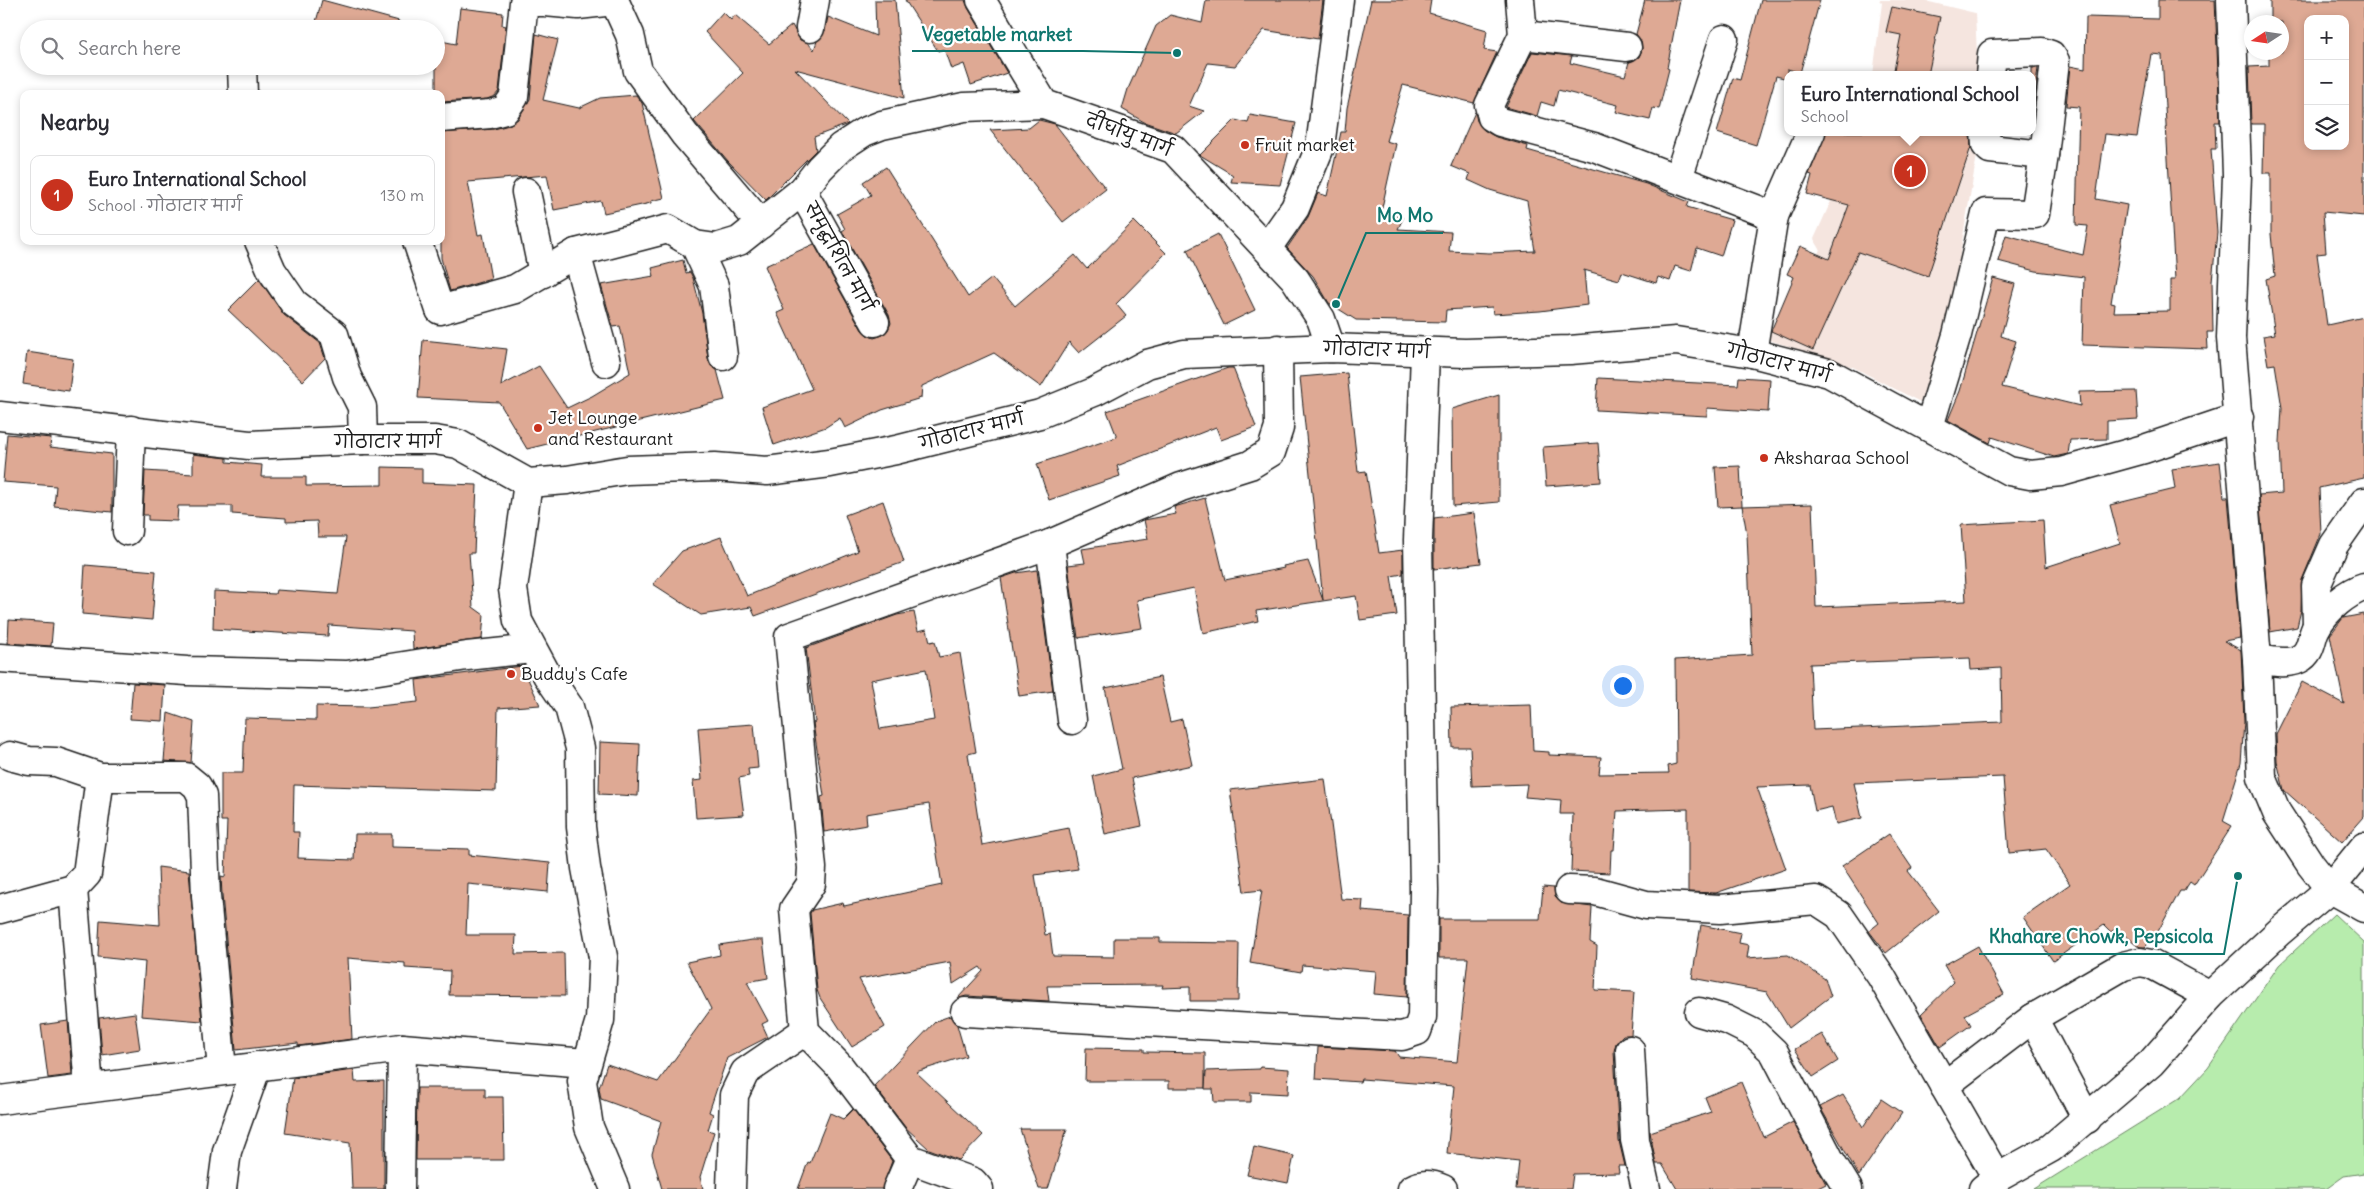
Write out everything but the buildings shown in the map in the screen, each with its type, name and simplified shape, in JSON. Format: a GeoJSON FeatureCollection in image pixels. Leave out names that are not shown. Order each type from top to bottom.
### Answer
{"type":"FeatureCollection","features":[{"type":"Feature","properties":{"kind":"street"},"geometry":{"type":"LineString","coordinates":[[810,28],[815,0]]}},
{"type":"Feature","properties":{"kind":"street"},"geometry":{"type":"LineString","coordinates":[[981,0],[1044,104]]}},
{"type":"Feature","properties":{"kind":"street"},"geometry":{"type":"LineString","coordinates":[[1267,248],[1295,208],[1320,147],[1339,0]]}},
{"type":"Feature","properties":{"kind":"street"},"geometry":{"type":"LineString","coordinates":[[1520,0],[1522,35],[1489,105],[1492,117],[1500,122],[1594,147],[1774,216]]}},
{"type":"Feature","properties":{"kind":"street"},"geometry":{"type":"LineString","coordinates":[[2231,0],[2237,176],[2232,338],[2257,659],[2262,777],[2277,814],[2310,865],[2330,889],[2364,908]]}},
{"type":"Feature","properties":{"kind":"street"},"geometry":{"type":"LineString","coordinates":[[445,118],[490,114],[505,110],[514,97],[515,1],[578,5],[614,1],[630,35],[638,71],[685,135],[761,224]]}},
{"type":"Feature","properties":{"kind":"street"},"geometry":{"type":"LineString","coordinates":[[1522,35],[1627,47]]}},
{"type":"Feature","properties":{"kind":"street"},"geometry":{"type":"LineString","coordinates":[[1678,178],[1724,39]]}},
{"type":"Feature","properties":{"kind":"street"},"geometry":{"type":"LineString","coordinates":[[1929,427],[1957,335],[1986,213],[2035,214],[2055,61],[2051,55],[2042,52],[1992,54],[1990,71]]}},
{"type":"Feature","properties":{"kind":"street"},"geometry":{"type":"LineString","coordinates":[[242,75],[243,90]]}},
{"type":"Feature","properties":{"kind":"street","name":"समृद्धशिल मार्ग"},"geometry":{"type":"LineString","coordinates":[[418,245],[440,310],[516,289],[576,253],[668,229],[695,245],[716,248],[739,241],[761,224],[802,191],[820,168],[841,147],[864,132],[882,125],[964,107],[1044,104]]}},
{"type":"Feature","properties":{"kind":"street","name":"दीर्घायु मार्ग"},"geometry":{"type":"LineString","coordinates":[[1044,104],[1173,149],[1295,279],[1321,319],[1331,348]]}},
{"type":"Feature","properties":{"kind":"street"},"geometry":{"type":"LineString","coordinates":[[1752,353],[1774,216],[1809,136]]}},
{"type":"Feature","properties":{"kind":"street"},"geometry":{"type":"LineString","coordinates":[[1985,136],[1986,145],[1990,149],[2044,156]]}},
{"type":"Feature","properties":{"kind":"street","name":"समृद्धशिल मार्ग"},"geometry":{"type":"LineString","coordinates":[[802,191],[875,322]]}},
{"type":"Feature","properties":{"kind":"street"},"geometry":{"type":"LineString","coordinates":[[526,192],[543,273]]}},
{"type":"Feature","properties":{"kind":"street"},"geometry":{"type":"LineString","coordinates":[[261,245],[272,272],[294,303],[334,334],[347,377],[362,408],[363,440]]}},
{"type":"Feature","properties":{"kind":"street"},"geometry":{"type":"LineString","coordinates":[[695,245],[714,286],[723,356]]}},
{"type":"Feature","properties":{"kind":"street"},"geometry":{"type":"LineString","coordinates":[[576,253],[606,362]]}},
{"type":"Feature","properties":{"kind":"street","name":"गोठाटार मार्ग"},"geometry":{"type":"LineString","coordinates":[[0,416],[248,445],[363,440],[435,440],[458,444],[528,483],[567,480],[627,470],[715,467],[767,471],[830,463],[896,450],[1040,414],[1094,392],[1147,364],[1175,357],[1278,348],[1331,348],[1425,353],[1570,350],[1676,341],[1752,353],[1829,373],[2009,471],[2030,475],[2061,472],[2144,449],[2239,417]]}},
{"type":"Feature","properties":{"kind":"street"},"geometry":{"type":"LineString","coordinates":[[980,1189],[973,1182],[910,1159],[840,1067],[805,1031],[794,909],[811,884],[812,868],[789,637],[1050,544],[1181,487],[1250,465],[1270,452],[1279,428],[1278,348]]}},
{"type":"Feature","properties":{"kind":"street"},"geometry":{"type":"LineString","coordinates":[[965,1012],[1402,1036],[1417,1031],[1422,1017],[1424,890],[1418,540],[1425,353]]}},
{"type":"Feature","properties":{"kind":"street"},"geometry":{"type":"LineString","coordinates":[[127,531],[131,430]]}},
{"type":"Feature","properties":{"kind":"street"},"geometry":{"type":"LineString","coordinates":[[528,483],[513,589],[518,621],[532,649],[569,707],[580,748],[581,827],[586,868],[603,957],[600,1020],[582,1080],[589,1127],[615,1189]]}},
{"type":"Feature","properties":{"kind":"street"},"geometry":{"type":"LineString","coordinates":[[2257,659],[2285,662],[2300,658],[2310,648],[2317,626],[2316,586],[2334,545],[2364,502]]}},
{"type":"Feature","properties":{"kind":"street"},"geometry":{"type":"LineString","coordinates":[[1050,544],[1072,720]]}},
{"type":"Feature","properties":{"kind":"street"},"geometry":{"type":"LineString","coordinates":[[2317,626],[2339,602],[2357,589],[2364,587]]}},
{"type":"Feature","properties":{"kind":"street"},"geometry":{"type":"LineString","coordinates":[[0,658],[187,671],[347,675],[467,656],[532,649]]}},
{"type":"Feature","properties":{"kind":"street"},"geometry":{"type":"LineString","coordinates":[[10,756],[29,761],[56,762],[100,777],[186,777],[197,786],[202,796],[206,896],[222,1070]]}},
{"type":"Feature","properties":{"kind":"street"},"geometry":{"type":"LineString","coordinates":[[0,909],[73,889],[87,874],[100,777]]}},
{"type":"Feature","properties":{"kind":"street"},"geometry":{"type":"LineString","coordinates":[[1569,890],[1595,891],[1646,905],[1720,909],[1816,900],[1839,915],[1881,976],[1944,1086],[1990,1184],[2051,1148],[2151,1063],[2210,996],[2330,889],[2364,847]]}},
{"type":"Feature","properties":{"kind":"street"},"geometry":{"type":"LineString","coordinates":[[73,889],[89,1088]]}},
{"type":"Feature","properties":{"kind":"street"},"geometry":{"type":"LineString","coordinates":[[1944,1086],[2033,1018],[2123,966],[2140,962],[2151,964],[2210,996]]}},
{"type":"Feature","properties":{"kind":"street"},"geometry":{"type":"LineString","coordinates":[[1699,1012],[1727,1020],[1755,1034],[1774,1052],[1829,1158],[1848,1189]]}},
{"type":"Feature","properties":{"kind":"street"},"geometry":{"type":"LineString","coordinates":[[2033,1018],[2087,1119]]}},
{"type":"Feature","properties":{"kind":"street"},"geometry":{"type":"LineString","coordinates":[[731,1189],[734,1095],[745,1072],[805,1031]]}},
{"type":"Feature","properties":{"kind":"street"},"geometry":{"type":"LineString","coordinates":[[0,1100],[402,1048],[586,1063]]}},
{"type":"Feature","properties":{"kind":"street"},"geometry":{"type":"LineString","coordinates":[[400,1189],[402,1048]]}},
{"type":"Feature","properties":{"kind":"street"},"geometry":{"type":"LineString","coordinates":[[1630,1050],[1635,1140],[1646,1189]]}},
{"type":"Feature","properties":{"kind":"street"},"geometry":{"type":"LineString","coordinates":[[222,1189],[227,1151],[257,1066]]}},
{"type":"Feature","properties":{"kind":"street"},"geometry":{"type":"LineString","coordinates":[[897,1189],[910,1159]]}},
{"type":"Feature","properties":{"kind":"street"},"geometry":{"type":"LineString","coordinates":[[1412,1189],[1430,1184],[1443,1189]]}},
{"type":"Feature","properties":{"kind":"shaded area"},"geometry":{"type":"Polygon","coordinates":[[[1879,0],[1921,0],[1975,13],[1978,71],[1874,71],[1882,3],[1879,0]]]}},
{"type":"Feature","properties":{"kind":"shaded area"},"geometry":{"type":"Polygon","coordinates":[[[1860,136],[1980,136],[1945,341],[1922,403],[1853,367],[1763,338],[1800,300],[1820,249],[1814,239],[1860,136]]]}},
{"type":"Feature","properties":{"kind":"green space"},"geometry":{"type":"Polygon","coordinates":[[[2334,914],[2364,942],[2364,1173],[2344,1176],[2326,1189],[2034,1189],[2180,1098],[2208,1068],[2279,965],[2334,914]]]}},
{"type":"Feature","properties":{"kind":"place","name":"Vegetable market"},"geometry":{"type":"Point","coordinates":[1177,53]}},
{"type":"Feature","properties":{"kind":"place","name":"Fruit market"},"geometry":{"type":"Point","coordinates":[1245,145]}},
{"type":"Feature","properties":{"kind":"place","name":"Euro International School"},"geometry":{"type":"Point","coordinates":[1910,171]}},
{"type":"Feature","properties":{"kind":"place","name":"Mo Mo"},"geometry":{"type":"Point","coordinates":[1336,304]}},
{"type":"Feature","properties":{"kind":"place","name":"Jet Lounge and Restaurant"},"geometry":{"type":"Point","coordinates":[538,428]}},
{"type":"Feature","properties":{"kind":"place","name":"Aksharaa School"},"geometry":{"type":"Point","coordinates":[1764,458]}},
{"type":"Feature","properties":{"kind":"place","name":"Buddy's Cafe"},"geometry":{"type":"Point","coordinates":[511,674]}},
{"type":"Feature","properties":{"kind":"place","name":"Khahare Chowk, Pepsicola"},"geometry":{"type":"Point","coordinates":[2238,876]}}]}
